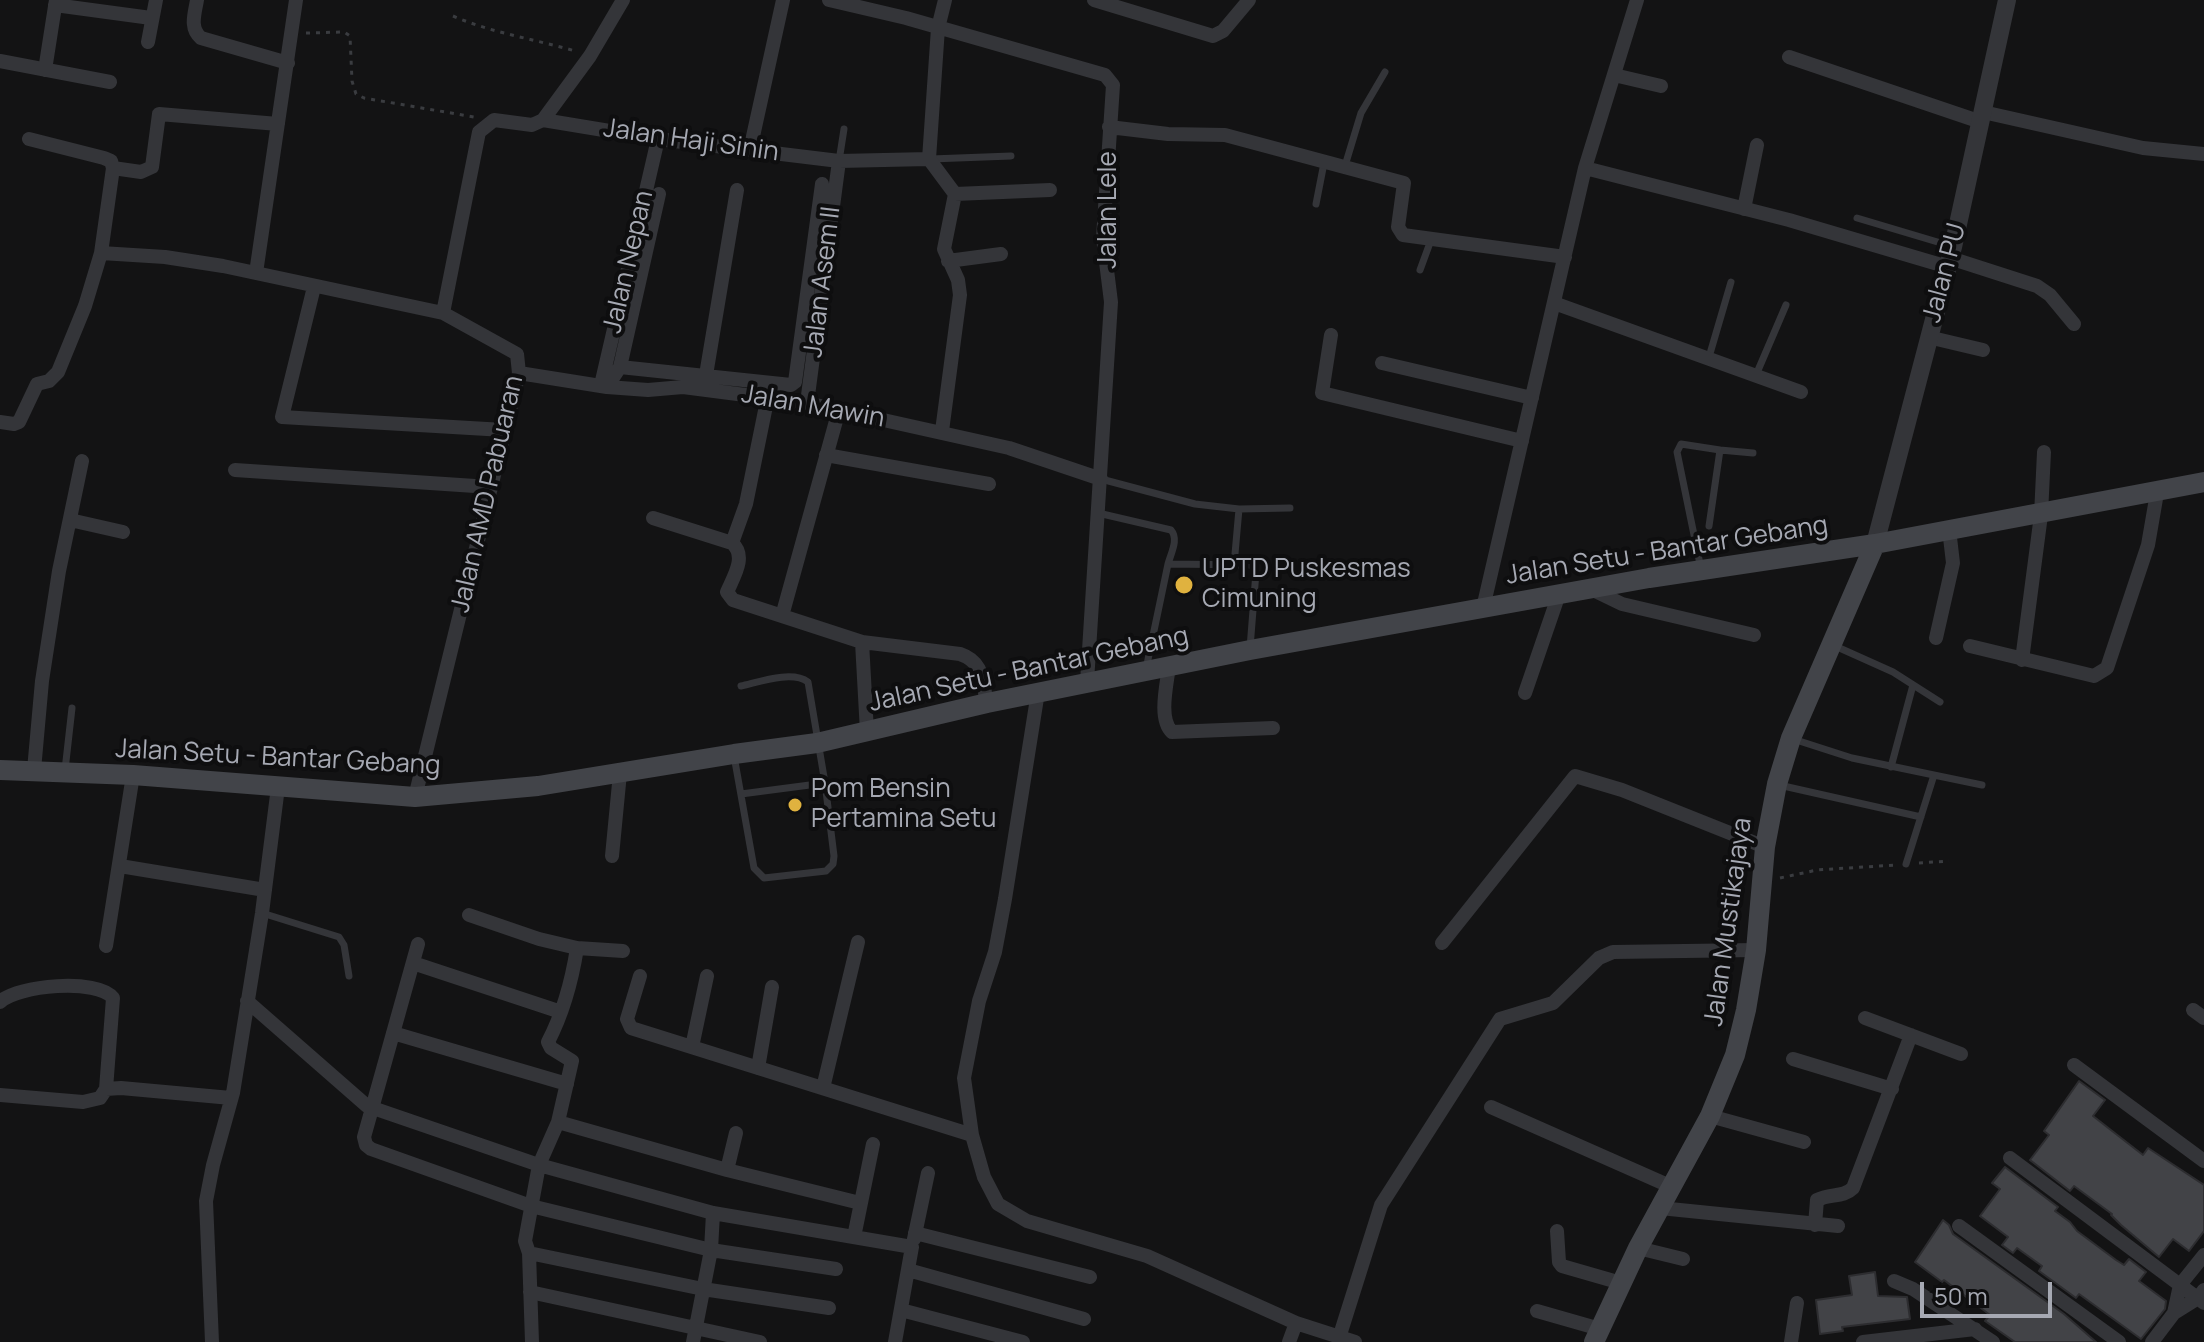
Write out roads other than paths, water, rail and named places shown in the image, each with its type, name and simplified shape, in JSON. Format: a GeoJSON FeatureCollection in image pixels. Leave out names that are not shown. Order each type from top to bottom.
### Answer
{"type":"FeatureCollection","features":[{"type":"Feature","properties":{"kind":"main road","name":"Jalan Setu - Bantar Gebang"},"geometry":{"type":"LineString","coordinates":[[0,770],[133,775],[415,797],[538,786],[817,743],[1038,692],[1250,650],[1701,569],[1875,544],[2041,515],[2204,482]]}},
{"type":"Feature","properties":{"kind":"main road","name":"Jalan Mustikajaya"},"geometry":{"type":"LineString","coordinates":[[1597,1336],[1638,1248],[1710,1116],[1735,1055],[1756,950],[1765,847],[1777,784],[1791,738],[1875,544]]}},
{"type":"Feature","properties":{"kind":"street"},"geometry":{"type":"LineString","coordinates":[[148,42],[156,0]]}},
{"type":"Feature","properties":{"kind":"street"},"geometry":{"type":"LineString","coordinates":[[197,0],[193,24],[201,38],[288,63]]}},
{"type":"Feature","properties":{"kind":"street"},"geometry":{"type":"LineString","coordinates":[[256,273],[296,0]]}},
{"type":"Feature","properties":{"kind":"street"},"geometry":{"type":"LineString","coordinates":[[543,120],[590,56],[623,0]]}},
{"type":"Feature","properties":{"kind":"street"},"geometry":{"type":"LineString","coordinates":[[750,150],[783,0]]}},
{"type":"Feature","properties":{"kind":"street","name":"Jalan Lele"},"geometry":{"type":"LineString","coordinates":[[829,0],[1105,75],[1113,85],[1103,238],[1111,302],[1087,682]]}},
{"type":"Feature","properties":{"kind":"street"},"geometry":{"type":"LineString","coordinates":[[942,431],[960,295],[958,280],[944,249],[955,194],[929,159],[938,28],[945,0]]}},
{"type":"Feature","properties":{"kind":"street"},"geometry":{"type":"LineString","coordinates":[[1094,0],[1213,36],[1223,31],[1249,0]]}},
{"type":"Feature","properties":{"kind":"street"},"geometry":{"type":"LineString","coordinates":[[1483,608],[1585,168],[1637,0]]}},
{"type":"Feature","properties":{"kind":"street","name":"Jalan PU"},"geometry":{"type":"LineString","coordinates":[[1875,544],[1950,257],[2007,0]]}},
{"type":"Feature","properties":{"kind":"street"},"geometry":{"type":"LineString","coordinates":[[45,70],[55,2],[151,18]]}},
{"type":"Feature","properties":{"kind":"street"},"geometry":{"type":"LineString","coordinates":[[1789,57],[1982,117],[2143,148],[2204,154]]}},
{"type":"Feature","properties":{"kind":"street"},"geometry":{"type":"LineString","coordinates":[[0,62],[110,82]]}},
{"type":"Feature","properties":{"kind":"street"},"geometry":{"type":"LineString","coordinates":[[1614,75],[1661,86]]}},
{"type":"Feature","properties":{"kind":"street"},"geometry":{"type":"LineString","coordinates":[[113,168],[141,172],[152,167],[159,114],[278,124]]}},
{"type":"Feature","properties":{"kind":"street","name":"Jalan Haji Sinin"},"geometry":{"type":"LineString","coordinates":[[443,313],[479,132],[494,120],[532,125],[543,120],[658,139],[839,161],[929,159]]}},
{"type":"Feature","properties":{"kind":"street"},"geometry":{"type":"LineString","coordinates":[[1109,127],[1168,134],[1225,135],[1404,183],[1398,227],[1403,235],[1565,257]]}},
{"type":"Feature","properties":{"kind":"street"},"geometry":{"type":"LineString","coordinates":[[0,422],[17,424],[37,384],[49,381],[58,372],[85,306],[101,253],[113,168],[111,161],[104,158],[29,139]]}},
{"type":"Feature","properties":{"kind":"street","name":"Jalan Nepan"},"geometry":{"type":"LineString","coordinates":[[604,386],[658,139]]}},
{"type":"Feature","properties":{"kind":"street"},"geometry":{"type":"LineString","coordinates":[[1744,209],[1757,145]]}},
{"type":"Feature","properties":{"kind":"street","name":"Jalan Asem II"},"geometry":{"type":"LineString","coordinates":[[807,403],[839,161]]}},
{"type":"Feature","properties":{"kind":"street"},"geometry":{"type":"LineString","coordinates":[[1585,168],[1950,257],[2037,286],[2050,295],[2074,324]]}},
{"type":"Feature","properties":{"kind":"street"},"geometry":{"type":"LineString","coordinates":[[620,367],[791,385],[795,382],[822,184]]}},
{"type":"Feature","properties":{"kind":"street"},"geometry":{"type":"LineString","coordinates":[[706,375],[737,190]]}},
{"type":"Feature","properties":{"kind":"street"},"geometry":{"type":"LineString","coordinates":[[955,194],[1050,190]]}},
{"type":"Feature","properties":{"kind":"street"},"geometry":{"type":"LineString","coordinates":[[604,386],[620,367],[659,194]]}},
{"type":"Feature","properties":{"kind":"street","name":"Jalan AMD Pabuaran"},"geometry":{"type":"LineString","coordinates":[[101,253],[165,257],[443,313],[517,354],[519,373],[415,797]]}},
{"type":"Feature","properties":{"kind":"street"},"geometry":{"type":"LineString","coordinates":[[948,261],[1001,254]]}},
{"type":"Feature","properties":{"kind":"street"},"geometry":{"type":"LineString","coordinates":[[314,287],[282,417],[504,430]]}},
{"type":"Feature","properties":{"kind":"street"},"geometry":{"type":"LineString","coordinates":[[1554,303],[1801,392]]}},
{"type":"Feature","properties":{"kind":"street"},"geometry":{"type":"LineString","coordinates":[[1331,335],[1322,393],[1522,441]]}},
{"type":"Feature","properties":{"kind":"street"},"geometry":{"type":"LineString","coordinates":[[1928,337],[1983,350]]}},
{"type":"Feature","properties":{"kind":"street"},"geometry":{"type":"LineString","coordinates":[[1382,363],[1532,398]]}},
{"type":"Feature","properties":{"kind":"street","name":"Jalan Mawin"},"geometry":{"type":"LineString","coordinates":[[519,373],[604,386],[648,390],[683,387],[807,403],[1009,448],[1101,479]]}},
{"type":"Feature","properties":{"kind":"street"},"geometry":{"type":"LineString","coordinates":[[732,543],[746,504],[768,396]]}},
{"type":"Feature","properties":{"kind":"street"},"geometry":{"type":"LineString","coordinates":[[782,616],[839,410]]}},
{"type":"Feature","properties":{"kind":"street"},"geometry":{"type":"LineString","coordinates":[[2022,660],[2041,515],[2044,452]]}},
{"type":"Feature","properties":{"kind":"street"},"geometry":{"type":"LineString","coordinates":[[826,455],[989,484]]}},
{"type":"Feature","properties":{"kind":"street"},"geometry":{"type":"LineString","coordinates":[[34,770],[42,681],[82,461]]}},
{"type":"Feature","properties":{"kind":"street"},"geometry":{"type":"LineString","coordinates":[[235,470],[490,487]]}},
{"type":"Feature","properties":{"kind":"street"},"geometry":{"type":"LineString","coordinates":[[1970,646],[2094,676],[2107,668],[2148,545],[2157,493]]}},
{"type":"Feature","properties":{"kind":"street"},"geometry":{"type":"LineString","coordinates":[[653,518],[732,543],[738,548],[741,557],[727,592],[729,597],[862,642],[972,657],[978,663],[987,703]]}},
{"type":"Feature","properties":{"kind":"street"},"geometry":{"type":"LineString","coordinates":[[70,520],[123,532]]}},
{"type":"Feature","properties":{"kind":"street"},"geometry":{"type":"LineString","coordinates":[[1936,638],[1953,563],[1949,529]]}},
{"type":"Feature","properties":{"kind":"street"},"geometry":{"type":"LineString","coordinates":[[1591,589],[1636,608],[1754,635]]}},
{"type":"Feature","properties":{"kind":"street"},"geometry":{"type":"LineString","coordinates":[[1525,693],[1559,594]]}},
{"type":"Feature","properties":{"kind":"street"},"geometry":{"type":"LineString","coordinates":[[862,642],[867,732]]}},
{"type":"Feature","properties":{"kind":"street"},"geometry":{"type":"LineString","coordinates":[[1169,666],[1165,717],[1166,726],[1172,732],[1273,728]]}},
{"type":"Feature","properties":{"kind":"street"},"geometry":{"type":"LineString","coordinates":[[1038,692],[995,952],[979,1001],[964,1078],[972,1135],[991,1194],[1008,1212],[1027,1221],[1147,1256],[1296,1323],[1355,1342]]}},
{"type":"Feature","properties":{"kind":"street"},"geometry":{"type":"LineString","coordinates":[[612,856],[620,773]]}},
{"type":"Feature","properties":{"kind":"street"},"geometry":{"type":"LineString","coordinates":[[106,946],[133,775]]}},
{"type":"Feature","properties":{"kind":"street"},"geometry":{"type":"LineString","coordinates":[[1442,943],[1575,776],[1622,790],[1765,847]]}},
{"type":"Feature","properties":{"kind":"street"},"geometry":{"type":"LineString","coordinates":[[212,1342],[206,1201],[231,1098],[262,913],[278,787]]}},
{"type":"Feature","properties":{"kind":"street"},"geometry":{"type":"LineString","coordinates":[[120,866],[265,890]]}},
{"type":"Feature","properties":{"kind":"street"},"geometry":{"type":"LineString","coordinates":[[469,915],[577,948],[623,951]]}},
{"type":"Feature","properties":{"kind":"street"},"geometry":{"type":"LineString","coordinates":[[823,1088],[858,942]]}},
{"type":"Feature","properties":{"kind":"street"},"geometry":{"type":"LineString","coordinates":[[418,944],[364,1137],[371,1149],[531,1206],[711,1250],[836,1269]]}},
{"type":"Feature","properties":{"kind":"street"},"geometry":{"type":"LineString","coordinates":[[532,1342],[529,1253],[525,1241],[539,1165],[558,1122],[572,1061],[548,1045],[574,971],[577,948]]}},
{"type":"Feature","properties":{"kind":"street"},"geometry":{"type":"LineString","coordinates":[[1339,1338],[1381,1205],[1500,1019],[1553,1003],[1606,954],[1756,950]]}},
{"type":"Feature","properties":{"kind":"street"},"geometry":{"type":"LineString","coordinates":[[413,963],[561,1012]]}},
{"type":"Feature","properties":{"kind":"street"},"geometry":{"type":"LineString","coordinates":[[640,976],[628,1024],[631,1028],[972,1135]]}},
{"type":"Feature","properties":{"kind":"street"},"geometry":{"type":"LineString","coordinates":[[692,1047],[707,976]]}},
{"type":"Feature","properties":{"kind":"street"},"geometry":{"type":"LineString","coordinates":[[0,1002],[6,996],[45,986],[98,989],[110,993],[113,998],[106,1089],[100,1098],[83,1102],[0,1095]]}},
{"type":"Feature","properties":{"kind":"street"},"geometry":{"type":"LineString","coordinates":[[758,1068],[772,987]]}},
{"type":"Feature","properties":{"kind":"street"},"geometry":{"type":"LineString","coordinates":[[247,1001],[372,1108],[539,1165],[713,1213],[854,1237],[914,1240],[1090,1277]]}},
{"type":"Feature","properties":{"kind":"street"},"geometry":{"type":"LineString","coordinates":[[1865,1018],[1961,1054]]}},
{"type":"Feature","properties":{"kind":"street"},"geometry":{"type":"LineString","coordinates":[[393,1033],[567,1084]]}},
{"type":"Feature","properties":{"kind":"street"},"geometry":{"type":"LineString","coordinates":[[1815,1225],[1817,1200],[1845,1195],[1853,1188],[1911,1035]]}},
{"type":"Feature","properties":{"kind":"street"},"geometry":{"type":"LineString","coordinates":[[1793,1059],[1892,1089]]}},
{"type":"Feature","properties":{"kind":"street"},"geometry":{"type":"LineString","coordinates":[[2074,1065],[2204,1161]]}},
{"type":"Feature","properties":{"kind":"street"},"geometry":{"type":"LineString","coordinates":[[106,1089],[231,1098]]}},
{"type":"Feature","properties":{"kind":"street"},"geometry":{"type":"LineString","coordinates":[[1491,1107],[1672,1187]]}},
{"type":"Feature","properties":{"kind":"street"},"geometry":{"type":"LineString","coordinates":[[1710,1116],[1804,1142]]}},
{"type":"Feature","properties":{"kind":"street"},"geometry":{"type":"LineString","coordinates":[[558,1122],[727,1170],[860,1203]]}},
{"type":"Feature","properties":{"kind":"street"},"geometry":{"type":"LineString","coordinates":[[727,1170],[736,1133]]}},
{"type":"Feature","properties":{"kind":"street"},"geometry":{"type":"LineString","coordinates":[[854,1237],[873,1144]]}},
{"type":"Feature","properties":{"kind":"street"},"geometry":{"type":"LineString","coordinates":[[2010,1158],[2180,1285],[2202,1297]]}},
{"type":"Feature","properties":{"kind":"street"},"geometry":{"type":"LineString","coordinates":[[895,1342],[928,1173]]}},
{"type":"Feature","properties":{"kind":"street"},"geometry":{"type":"LineString","coordinates":[[1660,1208],[1838,1226]]}},
{"type":"Feature","properties":{"kind":"street"},"geometry":{"type":"LineString","coordinates":[[694,1336],[711,1250],[713,1213]]}},
{"type":"Feature","properties":{"kind":"street"},"geometry":{"type":"LineString","coordinates":[[1959,1226],[2119,1342]]}},
{"type":"Feature","properties":{"kind":"street"},"geometry":{"type":"LineString","coordinates":[[1557,1231],[1562,1266],[1621,1283]]}},
{"type":"Feature","properties":{"kind":"street"},"geometry":{"type":"LineString","coordinates":[[1638,1248],[1683,1259]]}},
{"type":"Feature","properties":{"kind":"street"},"geometry":{"type":"LineString","coordinates":[[529,1253],[703,1289],[829,1308]]}},
{"type":"Feature","properties":{"kind":"street"},"geometry":{"type":"LineString","coordinates":[[2174,1313],[2180,1285],[2204,1255]]}},
{"type":"Feature","properties":{"kind":"street"},"geometry":{"type":"LineString","coordinates":[[908,1270],[1084,1319]]}},
{"type":"Feature","properties":{"kind":"street"},"geometry":{"type":"LineString","coordinates":[[1894,1281],[1913,1289],[1993,1342]]}},
{"type":"Feature","properties":{"kind":"street"},"geometry":{"type":"LineString","coordinates":[[530,1292],[694,1336],[760,1342]]}},
{"type":"Feature","properties":{"kind":"street"},"geometry":{"type":"LineString","coordinates":[[2152,1342],[2174,1313],[2202,1297]]}},
{"type":"Feature","properties":{"kind":"street"},"geometry":{"type":"LineString","coordinates":[[1791,1342],[1797,1303]]}},
{"type":"Feature","properties":{"kind":"street"},"geometry":{"type":"LineString","coordinates":[[901,1310],[1023,1342]]}},
{"type":"Feature","properties":{"kind":"street"},"geometry":{"type":"LineString","coordinates":[[1537,1311],[1597,1336]]}},
{"type":"Feature","properties":{"kind":"street"},"geometry":{"type":"LineString","coordinates":[[1289,1342],[1296,1323]]}},
{"type":"Feature","properties":{"kind":"street"},"geometry":{"type":"LineString","coordinates":[[1863,1342],[1975,1329]]}},
{"type":"Feature","properties":{"kind":"lane"},"geometry":{"type":"LineString","coordinates":[[1344,169],[1361,113],[1385,72]]}},
{"type":"Feature","properties":{"kind":"lane"},"geometry":{"type":"LineString","coordinates":[[839,161],[844,129]]}},
{"type":"Feature","properties":{"kind":"lane"},"geometry":{"type":"LineString","coordinates":[[929,159],[1011,156]]}},
{"type":"Feature","properties":{"kind":"lane"},"geometry":{"type":"LineString","coordinates":[[1316,204],[1324,163]]}},
{"type":"Feature","properties":{"kind":"lane"},"geometry":{"type":"LineString","coordinates":[[1857,218],[1950,257]]}},
{"type":"Feature","properties":{"kind":"lane"},"geometry":{"type":"LineString","coordinates":[[1420,270],[1431,240]]}},
{"type":"Feature","properties":{"kind":"lane"},"geometry":{"type":"LineString","coordinates":[[1709,357],[1731,282]]}},
{"type":"Feature","properties":{"kind":"lane"},"geometry":{"type":"LineString","coordinates":[[1756,375],[1786,305]]}},
{"type":"Feature","properties":{"kind":"lane"},"geometry":{"type":"LineString","coordinates":[[1701,569],[1678,446],[1753,453]]}},
{"type":"Feature","properties":{"kind":"lane"},"geometry":{"type":"LineString","coordinates":[[1709,526],[1720,450]]}},
{"type":"Feature","properties":{"kind":"lane"},"geometry":{"type":"LineString","coordinates":[[1101,479],[1195,504],[1239,509],[1290,508]]}},
{"type":"Feature","properties":{"kind":"lane"},"geometry":{"type":"LineString","coordinates":[[1234,565],[1239,509]]}},
{"type":"Feature","properties":{"kind":"lane"},"geometry":{"type":"LineString","coordinates":[[1098,513],[1171,530],[1174,535],[1146,671]]}},
{"type":"Feature","properties":{"kind":"lane"},"geometry":{"type":"LineString","coordinates":[[1168,564],[1251,565],[1256,572],[1250,650]]}},
{"type":"Feature","properties":{"kind":"lane"},"geometry":{"type":"LineString","coordinates":[[1833,645],[1893,672],[1940,702]]}},
{"type":"Feature","properties":{"kind":"lane"},"geometry":{"type":"LineString","coordinates":[[734,754],[754,868],[758,875],[764,878],[826,871],[833,864],[834,856],[808,682],[792,677],[741,686]]}},
{"type":"Feature","properties":{"kind":"lane"},"geometry":{"type":"LineString","coordinates":[[1891,767],[1913,685]]}},
{"type":"Feature","properties":{"kind":"lane"},"geometry":{"type":"LineString","coordinates":[[65,772],[72,708]]}},
{"type":"Feature","properties":{"kind":"lane"},"geometry":{"type":"LineString","coordinates":[[1791,738],[1852,758],[1982,785]]}},
{"type":"Feature","properties":{"kind":"lane"},"geometry":{"type":"LineString","coordinates":[[1906,864],[1934,775]]}},
{"type":"Feature","properties":{"kind":"lane"},"geometry":{"type":"LineString","coordinates":[[741,794],[825,783]]}},
{"type":"Feature","properties":{"kind":"lane"},"geometry":{"type":"LineString","coordinates":[[1777,784],[1921,817]]}},
{"type":"Feature","properties":{"kind":"lane"},"geometry":{"type":"LineString","coordinates":[[262,913],[339,937],[344,945],[349,976]]}},
{"type":"Feature","properties":{"kind":"place","name":"UPTD Puskesmas Cimuning"},"geometry":{"type":"Point","coordinates":[1184,585]}},
{"type":"Feature","properties":{"kind":"place","name":"Pom Bensin Pertamina Setu"},"geometry":{"type":"Point","coordinates":[795,805]}}]}
